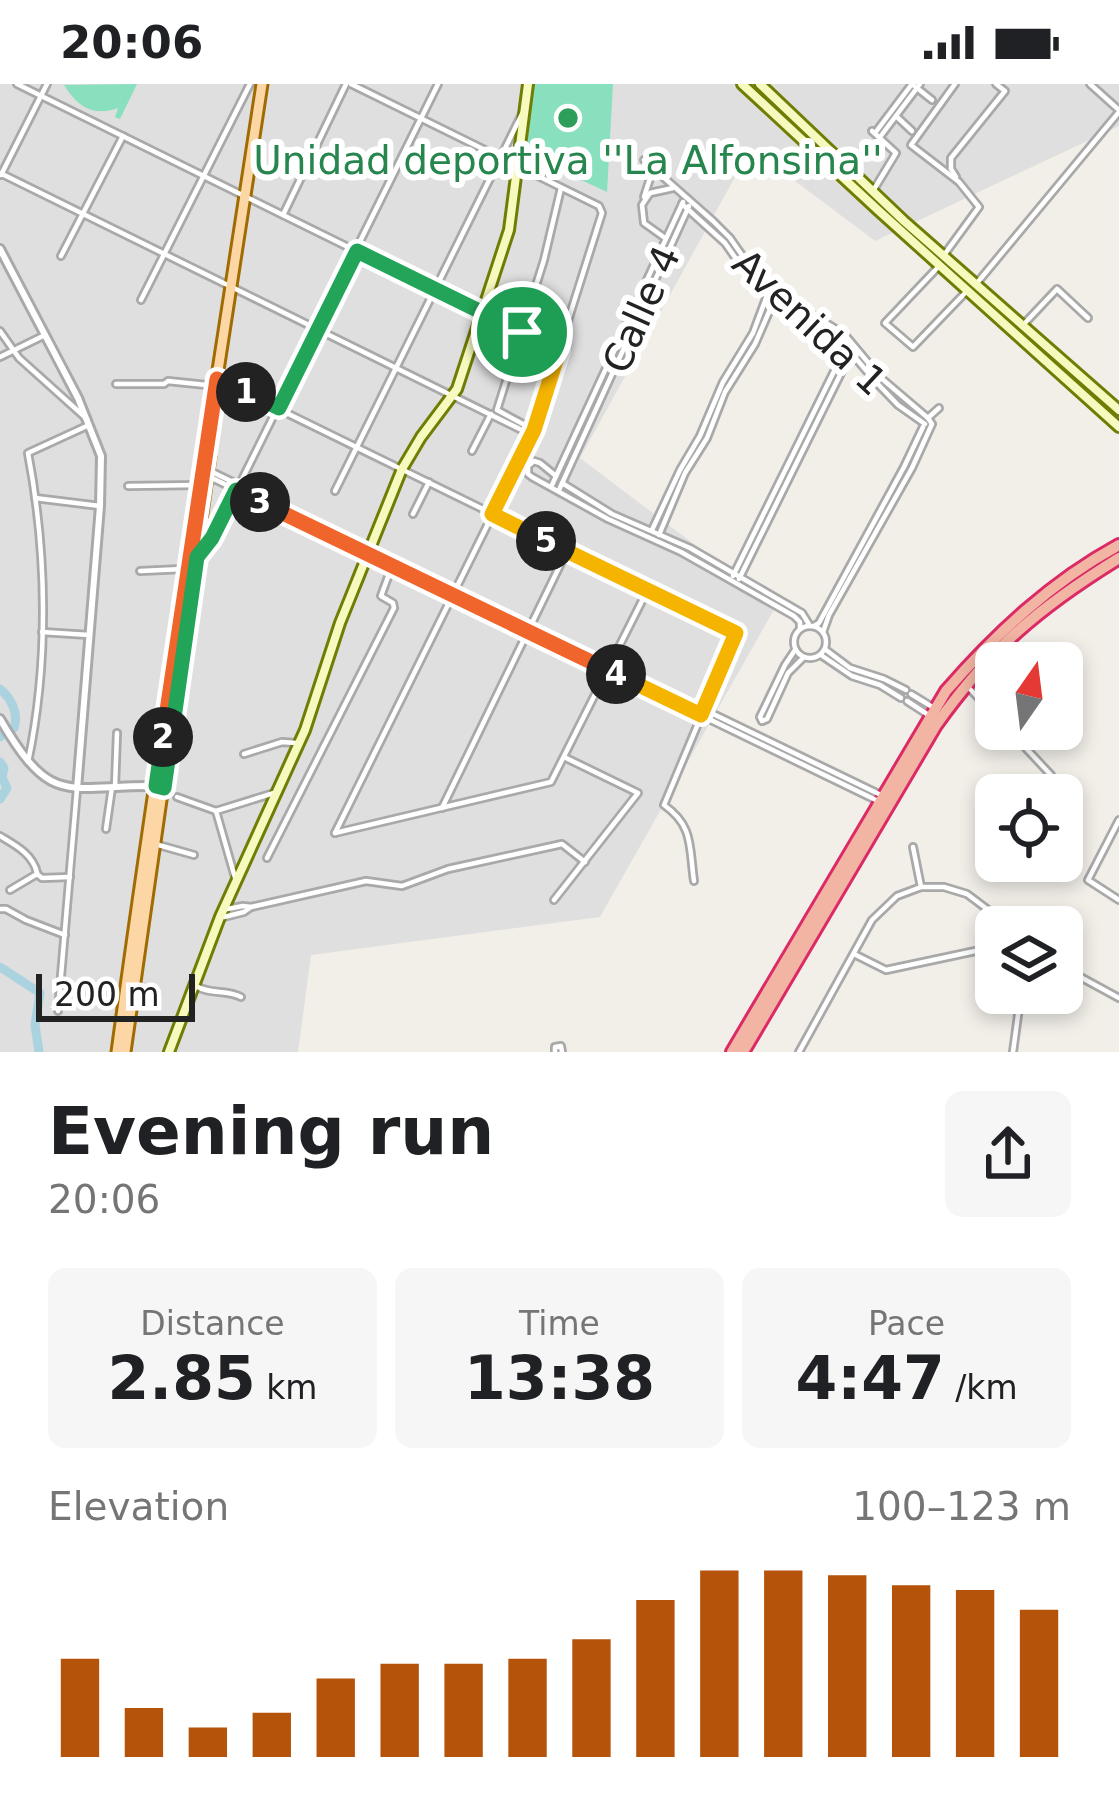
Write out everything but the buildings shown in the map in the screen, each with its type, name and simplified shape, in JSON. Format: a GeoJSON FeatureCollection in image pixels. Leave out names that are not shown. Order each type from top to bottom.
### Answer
{"type":"FeatureCollection","features":[{"type":"Feature","properties":{"kind":"highway"},"geometry":{"type":"LineString","coordinates":[[732,1052],[932,712],[960,674],[1004,627],[1054,586],[1119,545]]}},
{"type":"Feature","properties":{"kind":"highway"},"geometry":{"type":"LineString","coordinates":[[743,1052],[965,683],[1034,615],[1119,558]]}},
{"type":"Feature","properties":{"kind":"main road"},"geometry":{"type":"LineString","coordinates":[[121,1052],[262,84]]}},
{"type":"Feature","properties":{"kind":"main road"},"geometry":{"type":"LineString","coordinates":[[170,1052],[222,914],[299,743],[340,623],[402,469],[453,396],[509,230],[528,84]]}},
{"type":"Feature","properties":{"kind":"main road"},"geometry":{"type":"LineString","coordinates":[[742,84],[972,286],[1119,427]]}},
{"type":"Feature","properties":{"kind":"main road"},"geometry":{"type":"LineString","coordinates":[[760,84],[942,260]]}},
{"type":"Feature","properties":{"kind":"main road"},"geometry":{"type":"LineString","coordinates":[[972,286],[1024,325],[1119,410]]}},
{"type":"Feature","properties":{"kind":"main road"},"geometry":{"type":"LineString","coordinates":[[193,556],[204,540],[205,477],[218,379]]}},
{"type":"Feature","properties":{"kind":"street"},"geometry":{"type":"LineString","coordinates":[[16,84],[559,351]]}},
{"type":"Feature","properties":{"kind":"street"},"geometry":{"type":"LineString","coordinates":[[47,84],[0,174],[533,432]]}},
{"type":"Feature","properties":{"kind":"street"},"geometry":{"type":"LineString","coordinates":[[141,300],[250,84]]}},
{"type":"Feature","properties":{"kind":"street"},"geometry":{"type":"LineString","coordinates":[[283,215],[348,84],[602,209],[533,432],[335,833],[551,782],[647,590]]}},
{"type":"Feature","properties":{"kind":"street"},"geometry":{"type":"LineString","coordinates":[[204,540],[238,488],[438,84]]}},
{"type":"Feature","properties":{"kind":"street"},"geometry":{"type":"LineString","coordinates":[[873,191],[896,153],[876,133],[912,84],[932,100]]}},
{"type":"Feature","properties":{"kind":"street"},"geometry":{"type":"LineString","coordinates":[[955,84],[911,145],[959,182]]}},
{"type":"Feature","properties":{"kind":"street"},"geometry":{"type":"LineString","coordinates":[[997,84],[1005,91],[951,158],[951,169],[979,207],[942,260],[885,322],[913,347],[972,286],[1119,111],[1090,84]]}},
{"type":"Feature","properties":{"kind":"street"},"geometry":{"type":"LineString","coordinates":[[335,491],[525,106]]}},
{"type":"Feature","properties":{"kind":"street"},"geometry":{"type":"LineString","coordinates":[[894,114],[912,130]]}},
{"type":"Feature","properties":{"kind":"street"},"geometry":{"type":"LineString","coordinates":[[61,256],[123,136]]}},
{"type":"Feature","properties":{"kind":"street"},"geometry":{"type":"LineString","coordinates":[[644,160],[687,202]]}},
{"type":"Feature","properties":{"kind":"street"},"geometry":{"type":"LineString","coordinates":[[644,199],[653,169]]}},
{"type":"Feature","properties":{"kind":"street"},"geometry":{"type":"LineString","coordinates":[[533,432],[497,410],[544,260],[561,188]]}},
{"type":"Feature","properties":{"kind":"street","name":"Calle 4"},"geometry":{"type":"LineString","coordinates":[[665,238],[644,223],[641,211],[644,199],[658,189],[674,188]]}},
{"type":"Feature","properties":{"kind":"street","name":"Calle 4"},"geometry":{"type":"LineString","coordinates":[[557,487],[556,476],[631,323],[665,238],[687,202]]}},
{"type":"Feature","properties":{"kind":"street","name":"Calle 4"},"geometry":{"type":"LineString","coordinates":[[557,487],[687,202]]}},
{"type":"Feature","properties":{"kind":"street","name":"Avenida 1"},"geometry":{"type":"LineString","coordinates":[[687,202],[746,273],[773,294],[837,329],[926,421]]}},
{"type":"Feature","properties":{"kind":"street"},"geometry":{"type":"LineString","coordinates":[[0,249],[101,455],[58,1011]]}},
{"type":"Feature","properties":{"kind":"street"},"geometry":{"type":"LineString","coordinates":[[1024,325],[1057,289],[1088,318]]}},
{"type":"Feature","properties":{"kind":"street"},"geometry":{"type":"LineString","coordinates":[[655,536],[707,438],[723,382],[773,294]]}},
{"type":"Feature","properties":{"kind":"street"},"geometry":{"type":"LineString","coordinates":[[0,331],[19,358],[88,422]]}},
{"type":"Feature","properties":{"kind":"street"},"geometry":{"type":"LineString","coordinates":[[0,357],[45,336]]}},
{"type":"Feature","properties":{"kind":"street"},"geometry":{"type":"LineString","coordinates":[[735,579],[851,347]]}},
{"type":"Feature","properties":{"kind":"street"},"geometry":{"type":"LineString","coordinates":[[116,384],[218,379],[736,633],[699,711],[664,805],[687,828],[694,881]]}},
{"type":"Feature","properties":{"kind":"street"},"geometry":{"type":"LineString","coordinates":[[800,629],[819,623],[932,424],[926,421],[939,408]]}},
{"type":"Feature","properties":{"kind":"street"},"geometry":{"type":"LineString","coordinates":[[472,452],[490,414]]}},
{"type":"Feature","properties":{"kind":"street"},"geometry":{"type":"LineString","coordinates":[[28,762],[42,632],[28,453],[88,422]]}},
{"type":"Feature","properties":{"kind":"street"},"geometry":{"type":"LineString","coordinates":[[556,476],[541,463],[528,466],[532,478],[691,548],[735,579],[794,616],[800,622],[795,650],[803,658],[823,652],[823,632],[802,613],[735,579]]}},
{"type":"Feature","properties":{"kind":"street"},"geometry":{"type":"LineString","coordinates":[[128,486],[205,477],[238,488],[881,799]]}},
{"type":"Feature","properties":{"kind":"street"},"geometry":{"type":"LineString","coordinates":[[413,514],[429,482]]}},
{"type":"Feature","properties":{"kind":"street"},"geometry":{"type":"LineString","coordinates":[[35,498],[100,506]]}},
{"type":"Feature","properties":{"kind":"street"},"geometry":{"type":"LineString","coordinates":[[823,632],[874,528]]}},
{"type":"Feature","properties":{"kind":"street"},"geometry":{"type":"LineString","coordinates":[[442,808],[567,551]]}},
{"type":"Feature","properties":{"kind":"street"},"geometry":{"type":"LineString","coordinates":[[266,857],[394,608],[380,596],[393,564]]}},
{"type":"Feature","properties":{"kind":"street"},"geometry":{"type":"LineString","coordinates":[[140,571],[191,572]]}},
{"type":"Feature","properties":{"kind":"street"},"geometry":{"type":"LineString","coordinates":[[42,632],[89,635]]}},
{"type":"Feature","properties":{"kind":"street"},"geometry":{"type":"LineString","coordinates":[[795,650],[784,665],[762,721],[788,674],[803,658]]}},
{"type":"Feature","properties":{"kind":"street"},"geometry":{"type":"LineString","coordinates":[[823,652],[851,676],[906,696],[932,712]]}},
{"type":"Feature","properties":{"kind":"street"},"geometry":{"type":"LineString","coordinates":[[965,683],[975,694]]}},
{"type":"Feature","properties":{"kind":"street"},"geometry":{"type":"LineString","coordinates":[[0,720],[28,762],[56,785],[160,787]]}},
{"type":"Feature","properties":{"kind":"street"},"geometry":{"type":"LineString","coordinates":[[106,829],[117,733]]}},
{"type":"Feature","properties":{"kind":"street"},"geometry":{"type":"LineString","coordinates":[[244,754],[281,742],[299,743]]}},
{"type":"Feature","properties":{"kind":"street"},"geometry":{"type":"LineString","coordinates":[[1027,750],[1049,774]]}},
{"type":"Feature","properties":{"kind":"street"},"geometry":{"type":"LineString","coordinates":[[554,900],[638,793],[564,757]]}},
{"type":"Feature","properties":{"kind":"street"},"geometry":{"type":"LineString","coordinates":[[177,797],[216,811],[277,793]]}},
{"type":"Feature","properties":{"kind":"street"},"geometry":{"type":"LineString","coordinates":[[216,811],[236,881]]}},
{"type":"Feature","properties":{"kind":"street"},"geometry":{"type":"LineString","coordinates":[[1119,820],[1088,880],[1119,900]]}},
{"type":"Feature","properties":{"kind":"street"},"geometry":{"type":"LineString","coordinates":[[0,836],[27,855],[42,878],[70,877]]}},
{"type":"Feature","properties":{"kind":"street"},"geometry":{"type":"LineString","coordinates":[[222,914],[366,880],[402,886],[448,869],[562,844],[584,862]]}},
{"type":"Feature","properties":{"kind":"street"},"geometry":{"type":"LineString","coordinates":[[913,847],[921,887]]}},
{"type":"Feature","properties":{"kind":"street"},"geometry":{"type":"LineString","coordinates":[[152,849],[194,856]]}},
{"type":"Feature","properties":{"kind":"street"},"geometry":{"type":"LineString","coordinates":[[10,890],[37,874]]}},
{"type":"Feature","properties":{"kind":"street"},"geometry":{"type":"LineString","coordinates":[[799,1052],[872,920],[897,896],[921,887],[944,887],[967,894],[979,906]]}},
{"type":"Feature","properties":{"kind":"street"},"geometry":{"type":"LineString","coordinates":[[0,909],[65,934]]}},
{"type":"Feature","properties":{"kind":"street"},"geometry":{"type":"LineString","coordinates":[[854,954],[886,970],[975,951]]}},
{"type":"Feature","properties":{"kind":"street"},"geometry":{"type":"LineString","coordinates":[[1083,978],[1119,998]]}},
{"type":"Feature","properties":{"kind":"street"},"geometry":{"type":"LineString","coordinates":[[193,984],[206,992],[241,997]]}},
{"type":"Feature","properties":{"kind":"street"},"geometry":{"type":"LineString","coordinates":[[1013,1052],[1018,1014]]}},
{"type":"Feature","properties":{"kind":"shaded area"},"geometry":{"type":"Polygon","coordinates":[[[0,84],[1119,84],[1119,126],[875,241],[751,148],[580,458],[776,606],[600,917],[311,955],[298,1052],[0,1052],[0,84]]]}},
{"type":"Feature","properties":{"kind":"green space"},"geometry":{"type":"Polygon","coordinates":[[[137,84],[120,119],[115,117],[118,108],[86,108],[64,85],[137,84]]]}},
{"type":"Feature","properties":{"kind":"green space","name":"Unidad deportiva ''La Alfonsina''"},"geometry":{"type":"Polygon","coordinates":[[[528,84],[613,84],[607,192],[521,152],[528,84]]]}},
{"type":"Feature","properties":{"kind":"waterway"},"geometry":{"type":"LineString","coordinates":[[0,689],[13,706],[14,728]]}},
{"type":"Feature","properties":{"kind":"waterway"},"geometry":{"type":"LineString","coordinates":[[0,762],[7,788],[0,799]]}},
{"type":"Feature","properties":{"kind":"waterway"},"geometry":{"type":"LineString","coordinates":[[0,967],[40,993],[35,1025],[39,1052]]}},
{"type":"Feature","properties":{"kind":"place","name":"Unidad deportiva ''La Alfonsina''"},"geometry":{"type":"Point","coordinates":[568,118]}},
{"type":"Feature","properties":{"kind":"route"},"geometry":{"type":"LineString","coordinates":[[357,251],[522,332],[559,351],[534,430],[492,514],[736,633],[701,715],[236,490],[197,557],[164,788],[156,786],[217,379],[279,408],[357,251]]}}]}
